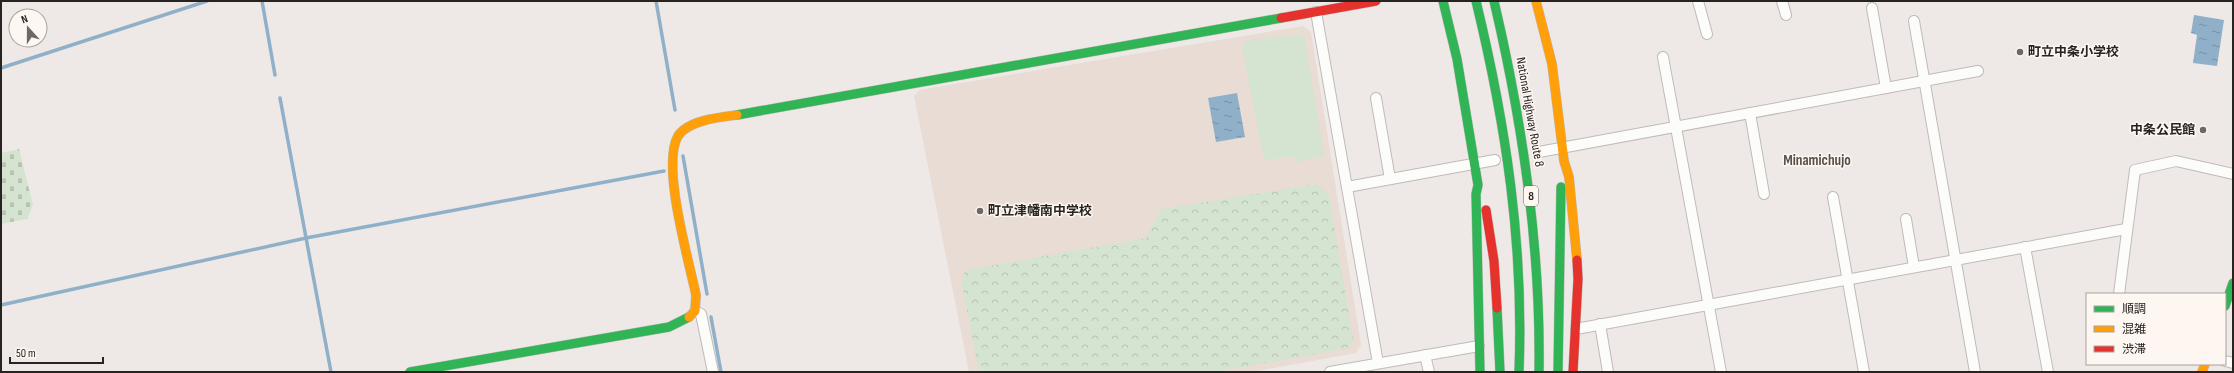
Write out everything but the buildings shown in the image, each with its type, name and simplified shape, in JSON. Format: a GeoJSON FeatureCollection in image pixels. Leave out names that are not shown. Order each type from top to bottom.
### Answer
{"type":"FeatureCollection","features":[{"type":"Feature","properties":{"kind":"main road"},"geometry":{"type":"LineString","coordinates":[[410,372],[669,327],[687,319],[695,311],[696,295],[672,177],[674,150],[679,135],[701,121],[1376,1]]}},
{"type":"Feature","properties":{"kind":"main road"},"geometry":{"type":"LineString","coordinates":[[1443,1],[1458,60],[1474,164],[1478,185],[1482,194],[1494,261],[1500,372]]}},
{"type":"Feature","properties":{"kind":"main road","name":"8"},"geometry":{"type":"LineString","coordinates":[[1476,1],[1508,162],[1516,225],[1521,292],[1519,372]]}},
{"type":"Feature","properties":{"kind":"main road","name":"National Highway Route 8"},"geometry":{"type":"LineString","coordinates":[[1494,1],[1515,94],[1534,222],[1539,291],[1539,372]]}},
{"type":"Feature","properties":{"kind":"main road"},"geometry":{"type":"LineString","coordinates":[[1536,1],[1552,64],[1564,161],[1569,177],[1578,279],[1573,372]]}},
{"type":"Feature","properties":{"kind":"main road"},"geometry":{"type":"LineString","coordinates":[[1558,372],[1561,261],[1561,176],[1564,161]]}},
{"type":"Feature","properties":{"kind":"main road"},"geometry":{"type":"LineString","coordinates":[[1478,185],[1476,194],[1480,372]]}},
{"type":"Feature","properties":{"kind":"main road"},"geometry":{"type":"LineString","coordinates":[[2226,303],[2233,283]]}},
{"type":"Feature","properties":{"kind":"street"},"geometry":{"type":"LineString","coordinates":[[1698,1],[1707,34]]}},
{"type":"Feature","properties":{"kind":"street"},"geometry":{"type":"LineString","coordinates":[[1782,1],[1786,15]]}},
{"type":"Feature","properties":{"kind":"street"},"geometry":{"type":"LineString","coordinates":[[1872,8],[1886,88]]}},
{"type":"Feature","properties":{"kind":"street"},"geometry":{"type":"LineString","coordinates":[[1316,12],[1378,363]]}},
{"type":"Feature","properties":{"kind":"street"},"geometry":{"type":"LineString","coordinates":[[1914,21],[1975,372]]}},
{"type":"Feature","properties":{"kind":"street"},"geometry":{"type":"LineString","coordinates":[[1663,57],[1678,126],[1721,372]]}},
{"type":"Feature","properties":{"kind":"street"},"geometry":{"type":"LineString","coordinates":[[1539,152],[1978,71]]}},
{"type":"Feature","properties":{"kind":"street"},"geometry":{"type":"LineString","coordinates":[[1376,98],[1390,179]]}},
{"type":"Feature","properties":{"kind":"street"},"geometry":{"type":"LineString","coordinates":[[1750,113],[1764,194]]}},
{"type":"Feature","properties":{"kind":"street"},"geometry":{"type":"LineString","coordinates":[[1347,187],[1495,160]]}},
{"type":"Feature","properties":{"kind":"street"},"geometry":{"type":"LineString","coordinates":[[2118,293],[2135,170],[2176,161],[2233,174]]}},
{"type":"Feature","properties":{"kind":"street"},"geometry":{"type":"LineString","coordinates":[[1833,197],[1849,279],[1864,372]]}},
{"type":"Feature","properties":{"kind":"street"},"geometry":{"type":"LineString","coordinates":[[1906,219],[1914,267]]}},
{"type":"Feature","properties":{"kind":"street"},"geometry":{"type":"LineString","coordinates":[[1576,329],[2126,229]]}},
{"type":"Feature","properties":{"kind":"street"},"geometry":{"type":"LineString","coordinates":[[2025,247],[2048,372]]}},
{"type":"Feature","properties":{"kind":"street"},"geometry":{"type":"LineString","coordinates":[[695,311],[701,314],[713,372]]}},
{"type":"Feature","properties":{"kind":"street"},"geometry":{"type":"LineString","coordinates":[[1600,324],[1608,372]]}},
{"type":"Feature","properties":{"kind":"street"},"geometry":{"type":"LineString","coordinates":[[1330,372],[1354,370],[1378,363],[1479,346]]}},
{"type":"Feature","properties":{"kind":"street"},"geometry":{"type":"LineString","coordinates":[[1425,355],[1429,372]]}},
{"type":"Feature","properties":{"kind":"shaded area"},"geometry":{"type":"Polygon","coordinates":[[[1303,26],[1311,32],[1361,345],[1356,353],[1253,372],[969,372],[914,96],[919,90],[1303,26]]]}},
{"type":"Feature","properties":{"kind":"green space"},"geometry":{"type":"Polygon","coordinates":[[[1300,34],[1304,36],[1324,156],[1296,162],[1295,156],[1267,160],[1264,159],[1242,47],[1245,41],[1300,34]]]}},
{"type":"Feature","properties":{"kind":"green space"},"geometry":{"type":"Polygon","coordinates":[[[19,149],[33,205],[27,219],[1,224],[1,153],[19,149]]]}},
{"type":"Feature","properties":{"kind":"green space"},"geometry":{"type":"Polygon","coordinates":[[[1317,184],[1329,195],[1353,340],[1348,348],[1216,372],[979,372],[961,279],[966,270],[1146,238],[1161,209],[1317,184]]]}},
{"type":"Feature","properties":{"kind":"water"},"geometry":{"type":"Polygon","coordinates":[[[2194,15],[2224,20],[2217,66],[2193,63],[2197,35],[2191,33],[2194,15]]]}},
{"type":"Feature","properties":{"kind":"water"},"geometry":{"type":"Polygon","coordinates":[[[1237,93],[1245,137],[1216,142],[1208,98],[1237,93]]]}},
{"type":"Feature","properties":{"kind":"waterway"},"geometry":{"type":"LineString","coordinates":[[1,68],[207,1]]}},
{"type":"Feature","properties":{"kind":"waterway"},"geometry":{"type":"LineString","coordinates":[[262,1],[275,75]]}},
{"type":"Feature","properties":{"kind":"waterway"},"geometry":{"type":"LineString","coordinates":[[656,1],[675,110]]}},
{"type":"Feature","properties":{"kind":"waterway"},"geometry":{"type":"LineString","coordinates":[[280,98],[331,372]]}},
{"type":"Feature","properties":{"kind":"waterway"},"geometry":{"type":"LineString","coordinates":[[683,156],[707,294]]}},
{"type":"Feature","properties":{"kind":"waterway"},"geometry":{"type":"LineString","coordinates":[[1,305],[306,238],[664,171]]}},
{"type":"Feature","properties":{"kind":"waterway"},"geometry":{"type":"LineString","coordinates":[[711,317],[721,372]]}},
{"type":"Feature","properties":{"kind":"traffic: fast"},"geometry":{"type":"LineString","coordinates":[[1443,1],[1457,59],[1478,185],[1476,194],[1480,372]]}},
{"type":"Feature","properties":{"kind":"traffic: fast"},"geometry":{"type":"LineString","coordinates":[[1476,1],[1496,93],[1511,185],[1519,277],[1519,372]]}},
{"type":"Feature","properties":{"kind":"traffic: fast"},"geometry":{"type":"LineString","coordinates":[[1494,1],[1514,93],[1528,185],[1537,278],[1539,372]]}},
{"type":"Feature","properties":{"kind":"traffic: fast"},"geometry":{"type":"LineString","coordinates":[[737,115],[1281,18]]}},
{"type":"Feature","properties":{"kind":"traffic: fast"},"geometry":{"type":"LineString","coordinates":[[1558,372],[1561,187]]}},
{"type":"Feature","properties":{"kind":"traffic: fast"},"geometry":{"type":"LineString","coordinates":[[2226,303],[2233,283]]}},
{"type":"Feature","properties":{"kind":"traffic: fast"},"geometry":{"type":"LineString","coordinates":[[1497,308],[1500,372]]}},
{"type":"Feature","properties":{"kind":"traffic: fast"},"geometry":{"type":"LineString","coordinates":[[410,372],[669,327],[689,317]]}},
{"type":"Feature","properties":{"kind":"traffic: slow"},"geometry":{"type":"LineString","coordinates":[[1536,1],[1552,64],[1564,161],[1569,177],[1577,260]]}},
{"type":"Feature","properties":{"kind":"traffic: slow"},"geometry":{"type":"LineString","coordinates":[[689,317],[695,311],[696,295],[674,190],[674,150],[678,136],[689,126],[705,120],[737,115]]}},
{"type":"Feature","properties":{"kind":"traffic: slow"},"geometry":{"type":"LineString","coordinates":[[2202,372],[2205,365]]}},
{"type":"Feature","properties":{"kind":"traffic: jam"},"geometry":{"type":"LineString","coordinates":[[1281,18],[1376,1]]}},
{"type":"Feature","properties":{"kind":"traffic: jam"},"geometry":{"type":"LineString","coordinates":[[1486,210],[1494,261],[1497,308]]}},
{"type":"Feature","properties":{"kind":"traffic: jam"},"geometry":{"type":"LineString","coordinates":[[1573,372],[1578,279],[1577,260]]}},
{"type":"Feature","properties":{"kind":"place","name":"町立中条小学校"},"geometry":{"type":"Point","coordinates":[2020,52]}},
{"type":"Feature","properties":{"kind":"place","name":"中条公民館"},"geometry":{"type":"Point","coordinates":[2203,130]}},
{"type":"Feature","properties":{"kind":"place","name":"町立津幡南中学校"},"geometry":{"type":"Point","coordinates":[980,211]}},
{"type":"Feature","properties":{"kind":"district","name":"Minamichujo"},"geometry":{"type":"Point","coordinates":[1817,160]}}]}
